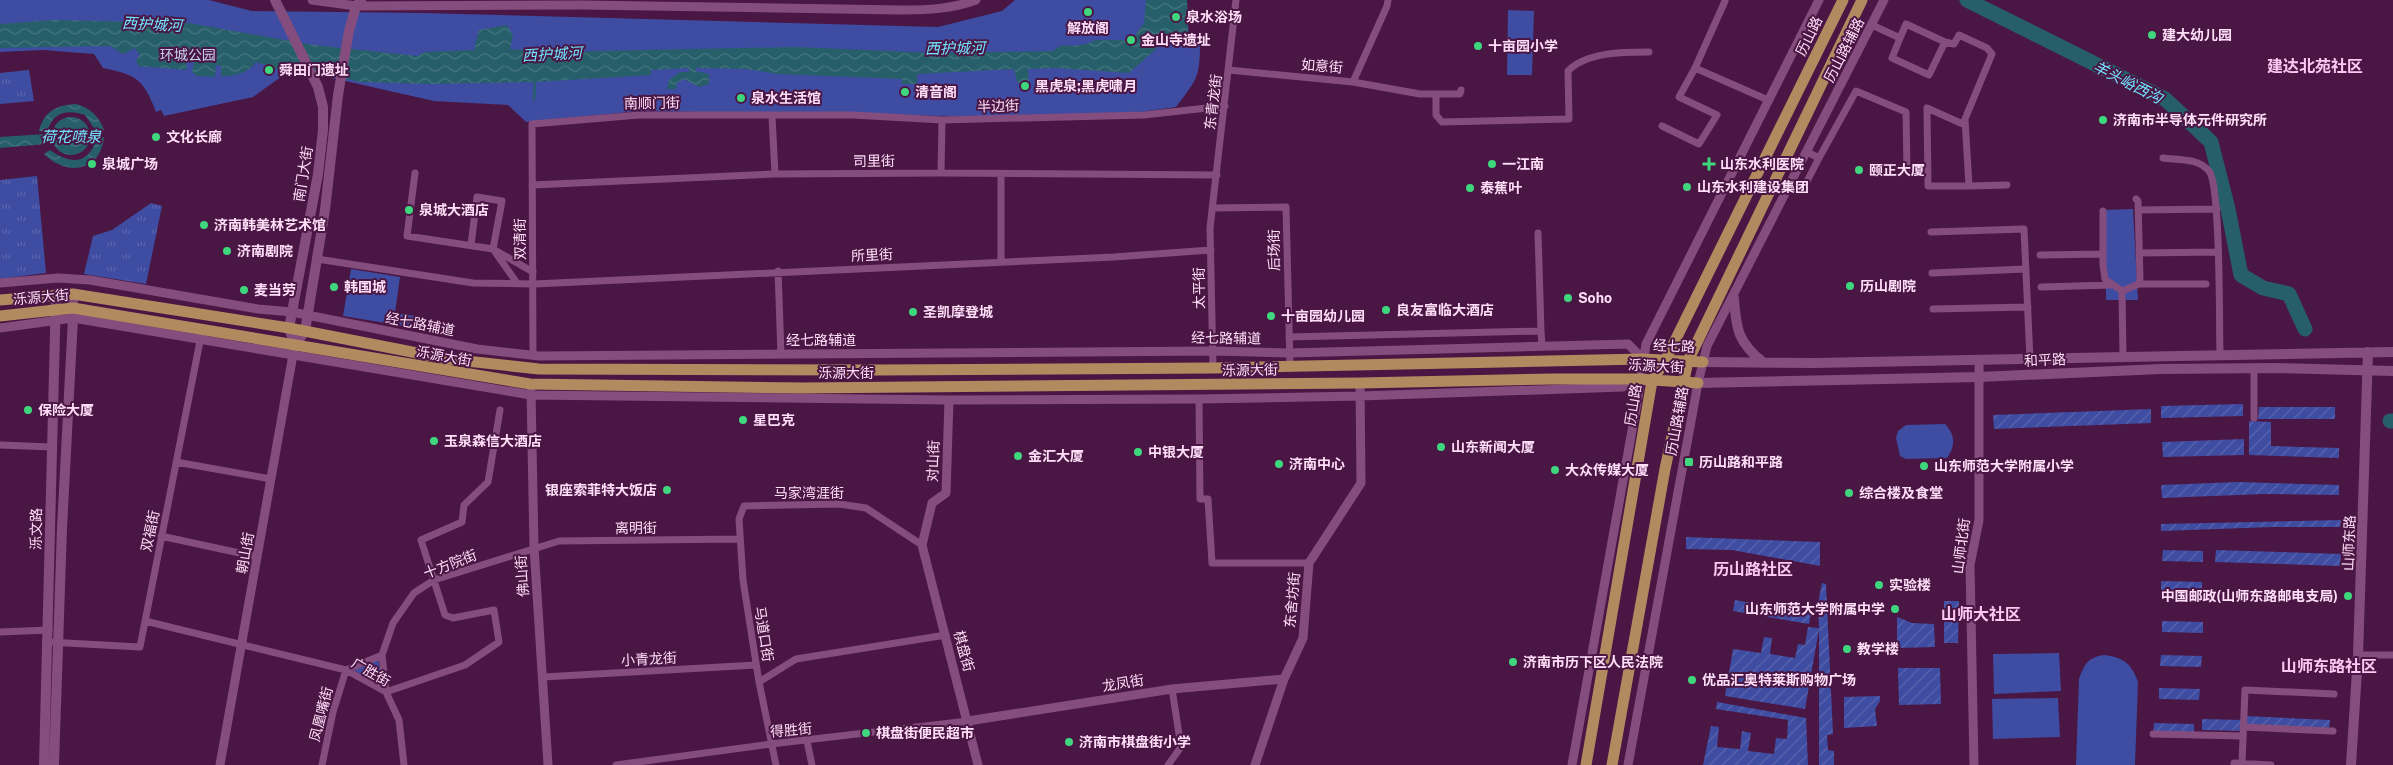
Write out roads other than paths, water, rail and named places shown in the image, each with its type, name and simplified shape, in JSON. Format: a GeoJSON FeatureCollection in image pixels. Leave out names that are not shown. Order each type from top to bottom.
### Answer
{"type":"FeatureCollection","features":[{"type":"Feature","properties":{"kind":"main road","name":"南门大街"},"geometry":{"type":"LineString","coordinates":[[275,0],[282,10],[318,87],[323,107],[323,130],[318,174],[289,328]]}},
{"type":"Feature","properties":{"kind":"main road","name":"历山路"},"geometry":{"type":"LineString","coordinates":[[1586,765],[1652,381],[1665,361],[1844,0]]}},
{"type":"Feature","properties":{"kind":"main road"},"geometry":{"type":"LineString","coordinates":[[1612,765],[1665,469],[1688,362],[1862,0]]}},
{"type":"Feature","properties":{"kind":"main road","name":"南门大街"},"geometry":{"type":"LineString","coordinates":[[294,349],[305,331],[308,317],[338,96],[349,31],[359,3]]}},
{"type":"Feature","properties":{"kind":"main road","name":"泺文路"},"geometry":{"type":"LineString","coordinates":[[54,765],[53,642],[49,630],[56,294]]}},
{"type":"Feature","properties":{"kind":"main road","name":"泺源大街"},"geometry":{"type":"LineString","coordinates":[[0,300],[73,294],[289,328],[448,359],[539,369],[885,370],[1213,368],[1643,360]]}},
{"type":"Feature","properties":{"kind":"main road","name":"泺文路"},"geometry":{"type":"LineString","coordinates":[[44,765],[73,294]]}},
{"type":"Feature","properties":{"kind":"main road"},"geometry":{"type":"LineString","coordinates":[[1734,298],[1736,323],[1741,342],[1764,363]]}},
{"type":"Feature","properties":{"kind":"main road","name":"泺源大街"},"geometry":{"type":"LineString","coordinates":[[0,316],[73,313],[531,390],[1360,384],[1553,379],[1639,379],[1698,383]]}},
{"type":"Feature","properties":{"kind":"main road"},"geometry":{"type":"LineString","coordinates":[[289,328],[294,349]]}},
{"type":"Feature","properties":{"kind":"main road","name":"山师东路"},"geometry":{"type":"LineString","coordinates":[[2351,765],[2358,655],[2368,352]]}},
{"type":"Feature","properties":{"kind":"main road","name":"和平路"},"geometry":{"type":"LineString","coordinates":[[1703,362],[1979,360],[2393,352]]}},
{"type":"Feature","properties":{"kind":"main road","name":"经七路"},"geometry":{"type":"LineString","coordinates":[[1643,360],[1703,362]]}},
{"type":"Feature","properties":{"kind":"main road","name":"和平路"},"geometry":{"type":"LineString","coordinates":[[1698,383],[1979,377],[2160,369],[2254,368],[2393,371]]}},
{"type":"Feature","properties":{"kind":"street"},"geometry":{"type":"LineString","coordinates":[[312,0],[359,3],[536,3],[902,10],[934,10],[964,5],[976,0]]}},
{"type":"Feature","properties":{"kind":"street","name":"东青龙街"},"geometry":{"type":"LineString","coordinates":[[1212,208],[1236,0]]}},
{"type":"Feature","properties":{"kind":"street","name":"如意街"},"geometry":{"type":"LineString","coordinates":[[1229,70],[1353,82],[1388,6],[1388,0]]}},
{"type":"Feature","properties":{"kind":"street"},"geometry":{"type":"LineString","coordinates":[[1572,765],[1646,344],[1818,0]]}},
{"type":"Feature","properties":{"kind":"street","name":"历山路辅路"},"geometry":{"type":"LineString","coordinates":[[1628,765],[1698,383],[1707,346],[1734,298],[1884,0]]}},
{"type":"Feature","properties":{"kind":"street"},"geometry":{"type":"LineString","coordinates":[[1662,126],[1699,144],[1717,115],[1678,97],[1695,68],[1725,1]]}},
{"type":"Feature","properties":{"kind":"street"},"geometry":{"type":"LineString","coordinates":[[1945,42],[1929,75],[1892,58],[1906,24],[1945,42],[1954,44],[1959,35],[1987,48],[1992,54],[1964,118],[1969,186]]}},
{"type":"Feature","properties":{"kind":"street"},"geometry":{"type":"LineString","coordinates":[[1872,25],[1900,38]]}},
{"type":"Feature","properties":{"kind":"street"},"geometry":{"type":"LineString","coordinates":[[1436,94],[1436,115],[1442,122],[1569,119],[1568,71],[1575,64],[1615,52],[1648,52]]}},
{"type":"Feature","properties":{"kind":"street"},"geometry":{"type":"LineString","coordinates":[[1695,68],[1768,100]]}},
{"type":"Feature","properties":{"kind":"street"},"geometry":{"type":"LineString","coordinates":[[1353,82],[1420,94],[1460,94],[1460,90]]}},
{"type":"Feature","properties":{"kind":"street"},"geometry":{"type":"LineString","coordinates":[[1804,187],[1856,91],[1906,112],[1907,171]]}},
{"type":"Feature","properties":{"kind":"street","name":"半边街"},"geometry":{"type":"LineString","coordinates":[[772,116],[853,115],[942,120],[1144,115],[1225,106]]}},
{"type":"Feature","properties":{"kind":"street"},"geometry":{"type":"LineString","coordinates":[[1965,125],[1927,108],[1928,186],[2008,185]]}},
{"type":"Feature","properties":{"kind":"street","name":"南顺门街"},"geometry":{"type":"LineString","coordinates":[[532,124],[639,115],[772,116]]}},
{"type":"Feature","properties":{"kind":"street"},"geometry":{"type":"LineString","coordinates":[[772,116],[775,174]]}},
{"type":"Feature","properties":{"kind":"street"},"geometry":{"type":"LineString","coordinates":[[941,173],[942,120]]}},
{"type":"Feature","properties":{"kind":"street","name":"双清街"},"geometry":{"type":"LineString","coordinates":[[532,124],[533,355]]}},
{"type":"Feature","properties":{"kind":"street"},"geometry":{"type":"LineString","coordinates":[[1807,152],[1819,158]]}},
{"type":"Feature","properties":{"kind":"street"},"geometry":{"type":"LineString","coordinates":[[2163,158],[2196,161],[2211,172],[2217,199],[2220,354]]}},
{"type":"Feature","properties":{"kind":"street"},"geometry":{"type":"LineString","coordinates":[[415,173],[407,236],[493,249],[533,272]]}},
{"type":"Feature","properties":{"kind":"street","name":"司里街"},"geometry":{"type":"LineString","coordinates":[[532,185],[775,174],[1217,175]]}},
{"type":"Feature","properties":{"kind":"street"},"geometry":{"type":"LineString","coordinates":[[1001,174],[1001,261]]}},
{"type":"Feature","properties":{"kind":"street"},"geometry":{"type":"LineString","coordinates":[[471,245],[477,197],[502,201],[493,249],[517,283]]}},
{"type":"Feature","properties":{"kind":"street"},"geometry":{"type":"LineString","coordinates":[[2136,199],[2138,210],[2139,284]]}},
{"type":"Feature","properties":{"kind":"street","name":"后场街"},"geometry":{"type":"LineString","coordinates":[[1212,208],[1286,207],[1288,353],[1290,366]]}},
{"type":"Feature","properties":{"kind":"street","name":"太平街"},"geometry":{"type":"LineString","coordinates":[[1212,208],[1213,368]]}},
{"type":"Feature","properties":{"kind":"street"},"geometry":{"type":"LineString","coordinates":[[2138,210],[2217,209]]}},
{"type":"Feature","properties":{"kind":"street"},"geometry":{"type":"LineString","coordinates":[[2103,211],[2105,279],[2122,291]]}},
{"type":"Feature","properties":{"kind":"street"},"geometry":{"type":"LineString","coordinates":[[1931,232],[2024,230],[2030,359]]}},
{"type":"Feature","properties":{"kind":"street"},"geometry":{"type":"LineString","coordinates":[[1538,233],[1540,332],[1542,346]]}},
{"type":"Feature","properties":{"kind":"street","name":"所里街"},"geometry":{"type":"LineString","coordinates":[[317,259],[473,283],[534,284],[1114,257],[1211,250]]}},
{"type":"Feature","properties":{"kind":"street"},"geometry":{"type":"LineString","coordinates":[[2139,254],[2218,252]]}},
{"type":"Feature","properties":{"kind":"street"},"geometry":{"type":"LineString","coordinates":[[2040,255],[2103,254]]}},
{"type":"Feature","properties":{"kind":"street"},"geometry":{"type":"LineString","coordinates":[[1932,273],[2026,269]]}},
{"type":"Feature","properties":{"kind":"street"},"geometry":{"type":"LineString","coordinates":[[778,272],[781,354]]}},
{"type":"Feature","properties":{"kind":"street","name":"经七路辅道"},"geometry":{"type":"LineString","coordinates":[[0,283],[78,278],[258,309],[292,312],[308,317],[477,349],[533,355],[1213,351],[1288,353],[1628,344],[1643,360]]}},
{"type":"Feature","properties":{"kind":"street"},"geometry":{"type":"LineString","coordinates":[[2122,291],[2139,284],[2206,284]]}},
{"type":"Feature","properties":{"kind":"street"},"geometry":{"type":"LineString","coordinates":[[2041,287],[2112,285]]}},
{"type":"Feature","properties":{"kind":"street"},"geometry":{"type":"LineString","coordinates":[[2122,291],[2123,356]]}},
{"type":"Feature","properties":{"kind":"street"},"geometry":{"type":"LineString","coordinates":[[1933,309],[2028,307]]}},
{"type":"Feature","properties":{"kind":"street"},"geometry":{"type":"LineString","coordinates":[[0,328],[56,314]]}},
{"type":"Feature","properties":{"kind":"street"},"geometry":{"type":"LineString","coordinates":[[1289,337],[1540,332]]}},
{"type":"Feature","properties":{"kind":"street","name":"双福街"},"geometry":{"type":"LineString","coordinates":[[53,642],[140,647],[201,335]]}},
{"type":"Feature","properties":{"kind":"street","name":"朝山街"},"geometry":{"type":"LineString","coordinates":[[220,765],[294,349]]}},
{"type":"Feature","properties":{"kind":"street","name":"山师北街"},"geometry":{"type":"LineString","coordinates":[[1974,765],[1970,565],[1979,520],[1979,360]]}},
{"type":"Feature","properties":{"kind":"street"},"geometry":{"type":"LineString","coordinates":[[2254,368],[2254,418]]}},
{"type":"Feature","properties":{"kind":"street"},"geometry":{"type":"LineString","coordinates":[[531,390],[949,400],[1199,399],[1360,396],[1623,387],[1639,379]]}},
{"type":"Feature","properties":{"kind":"street","name":"东舍坊街"},"geometry":{"type":"LineString","coordinates":[[1256,765],[1284,679],[1303,638],[1309,563],[1361,483],[1360,384]]}},
{"type":"Feature","properties":{"kind":"street","name":"佛山街"},"geometry":{"type":"LineString","coordinates":[[531,390],[534,547],[548,765]]}},
{"type":"Feature","properties":{"kind":"street"},"geometry":{"type":"LineString","coordinates":[[1199,399],[1200,499],[1208,499],[1212,563],[1309,563]]}},
{"type":"Feature","properties":{"kind":"street","name":"对山街"},"geometry":{"type":"LineString","coordinates":[[922,545],[932,503],[946,493],[949,400]]}},
{"type":"Feature","properties":{"kind":"street"},"geometry":{"type":"LineString","coordinates":[[386,692],[465,665],[499,642],[494,610],[453,618],[445,615],[421,540],[462,522],[464,505],[488,482],[500,410]]}},
{"type":"Feature","properties":{"kind":"street"},"geometry":{"type":"LineString","coordinates":[[0,445],[52,447]]}},
{"type":"Feature","properties":{"kind":"street"},"geometry":{"type":"LineString","coordinates":[[176,462],[272,479]]}},
{"type":"Feature","properties":{"kind":"street","name":"马家湾涯街"},"geometry":{"type":"LineString","coordinates":[[744,506],[839,504],[866,508],[922,545]]}},
{"type":"Feature","properties":{"kind":"street","name":"马道口街"},"geometry":{"type":"LineString","coordinates":[[744,506],[739,519],[743,580],[758,682],[776,765]]}},
{"type":"Feature","properties":{"kind":"street"},"geometry":{"type":"LineString","coordinates":[[161,536],[258,557]]}},
{"type":"Feature","properties":{"kind":"street","name":"离明街"},"geometry":{"type":"LineString","coordinates":[[534,547],[558,541],[739,538]]}},
{"type":"Feature","properties":{"kind":"street","name":"棋盘街"},"geometry":{"type":"LineString","coordinates":[[922,545],[978,765]]}},
{"type":"Feature","properties":{"kind":"street","name":"十方院街"},"geometry":{"type":"LineString","coordinates":[[386,692],[382,655],[393,624],[414,593],[434,580],[534,547]]}},
{"type":"Feature","properties":{"kind":"street","name":"广胜街"},"geometry":{"type":"LineString","coordinates":[[145,621],[346,670],[386,692],[399,720],[404,765]]}},
{"type":"Feature","properties":{"kind":"street"},"geometry":{"type":"LineString","coordinates":[[0,632],[49,630]]}},
{"type":"Feature","properties":{"kind":"street"},"geometry":{"type":"LineString","coordinates":[[758,682],[796,658],[946,635]]}},
{"type":"Feature","properties":{"kind":"street"},"geometry":{"type":"LineString","coordinates":[[346,670],[382,655]]}},
{"type":"Feature","properties":{"kind":"street"},"geometry":{"type":"LineString","coordinates":[[2358,655],[2393,655]]}},
{"type":"Feature","properties":{"kind":"street","name":"小青龙街"},"geometry":{"type":"LineString","coordinates":[[542,677],[756,665]]}},
{"type":"Feature","properties":{"kind":"street","name":"凤凰嘴街"},"geometry":{"type":"LineString","coordinates":[[322,765],[346,670]]}},
{"type":"Feature","properties":{"kind":"street","name":"龙凤街"},"geometry":{"type":"LineString","coordinates":[[968,721],[1172,689],[1284,679]]}},
{"type":"Feature","properties":{"kind":"street"},"geometry":{"type":"LineString","coordinates":[[1168,765],[1181,747],[1172,689]]}},
{"type":"Feature","properties":{"kind":"street"},"geometry":{"type":"LineString","coordinates":[[2271,765],[2238,764],[2244,727],[2245,690],[2334,694]]}},
{"type":"Feature","properties":{"kind":"street","name":"得胜街"},"geometry":{"type":"LineString","coordinates":[[616,765],[771,744],[968,721]]}},
{"type":"Feature","properties":{"kind":"street"},"geometry":{"type":"LineString","coordinates":[[2244,727],[2333,731]]}},
{"type":"Feature","properties":{"kind":"street"},"geometry":{"type":"LineString","coordinates":[[2153,734],[2243,736]]}},
{"type":"Feature","properties":{"kind":"street"},"geometry":{"type":"LineString","coordinates":[[806,741],[812,765]]}},
{"type":"Feature","properties":{"kind":"water","name":"西护城河"},"geometry":{"type":"Polygon","coordinates":[[[1146,0],[1187,0],[1188,34],[1166,35],[1156,49],[1129,73],[1056,68],[1028,69],[1029,85],[1023,87],[1017,81],[1014,69],[917,74],[917,84],[902,84],[902,79],[778,74],[746,69],[696,68],[696,71],[709,74],[709,84],[699,87],[684,79],[677,83],[676,89],[667,89],[669,80],[680,72],[689,72],[689,68],[651,70],[651,75],[535,82],[430,84],[360,82],[329,75],[277,69],[256,62],[245,72],[226,76],[221,76],[221,66],[216,65],[215,77],[197,76],[192,72],[194,61],[186,59],[187,70],[138,66],[136,60],[140,55],[135,48],[123,54],[110,46],[0,48],[0,24],[53,20],[189,23],[313,45],[418,56],[424,52],[474,50],[479,30],[507,25],[513,36],[510,49],[550,52],[794,47],[936,53],[1053,51],[1062,45],[1087,44],[1095,40],[1132,40],[1144,23],[1146,0]]]}},
{"type":"Feature","properties":{"kind":"water"},"geometry":{"type":"Polygon","coordinates":[[[76,104],[93,113],[104,130],[96,131],[85,115],[66,112],[53,120],[47,132],[39,131],[44,118],[52,110],[76,104]]]}},
{"type":"Feature","properties":{"kind":"water","name":"荷花喷泉"},"geometry":{"type":"Polygon","coordinates":[[[71,117],[84,123],[90,136],[84,149],[71,155],[58,149],[52,136],[58,123],[71,117]]]}},
{"type":"Feature","properties":{"kind":"water"},"geometry":{"type":"Polygon","coordinates":[[[46,134],[46,144],[0,148],[0,137],[46,134]]]}},
{"type":"Feature","properties":{"kind":"water"},"geometry":{"type":"Polygon","coordinates":[[[97,137],[104,137],[101,149],[96,158],[89,164],[81,167],[62,166],[44,154],[50,150],[65,158],[78,160],[89,153],[97,137]]]}},
{"type":"Feature","properties":{"kind":"waterway","name":"羊头峪西沟"},"geometry":{"type":"LineString","coordinates":[[1967,0],[2165,99],[2211,142],[2228,209],[2241,275],[2263,288],[2289,294],[2305,329]]}},
{"type":"Feature","properties":{"kind":"waterway"},"geometry":{"type":"LineString","coordinates":[[534,99],[535,82]]}},
{"type":"Feature","properties":{"kind":"place","name":"解放阁"},"geometry":{"type":"Point","coordinates":[1088,12]}},
{"type":"Feature","properties":{"kind":"place","name":"泉水浴场"},"geometry":{"type":"Point","coordinates":[1176,17]}},
{"type":"Feature","properties":{"kind":"place","name":"建大幼儿园"},"geometry":{"type":"Point","coordinates":[2152,35]}},
{"type":"Feature","properties":{"kind":"place","name":"金山寺遗址"},"geometry":{"type":"Point","coordinates":[1131,40]}},
{"type":"Feature","properties":{"kind":"place","name":"十亩园小学"},"geometry":{"type":"Point","coordinates":[1478,46]}},
{"type":"Feature","properties":{"kind":"place","name":"舜田门遗址"},"geometry":{"type":"Point","coordinates":[269,70]}},
{"type":"Feature","properties":{"kind":"place","name":"黑虎泉;黑虎啸月"},"geometry":{"type":"Point","coordinates":[1025,86]}},
{"type":"Feature","properties":{"kind":"place","name":"清音阁"},"geometry":{"type":"Point","coordinates":[905,92]}},
{"type":"Feature","properties":{"kind":"place","name":"泉水生活馆"},"geometry":{"type":"Point","coordinates":[741,98]}},
{"type":"Feature","properties":{"kind":"place","name":"济南市半导体元件研究所"},"geometry":{"type":"Point","coordinates":[2103,120]}},
{"type":"Feature","properties":{"kind":"place","name":"文化长廊"},"geometry":{"type":"Point","coordinates":[156,137]}},
{"type":"Feature","properties":{"kind":"place","name":"泉城广场"},"geometry":{"type":"Point","coordinates":[92,164]}},
{"type":"Feature","properties":{"kind":"place","name":"一江南"},"geometry":{"type":"Point","coordinates":[1492,164]}},
{"type":"Feature","properties":{"kind":"place","name":"山东水利医院"},"geometry":{"type":"Point","coordinates":[1709,164]}},
{"type":"Feature","properties":{"kind":"place","name":"颐正大厦"},"geometry":{"type":"Point","coordinates":[1859,170]}},
{"type":"Feature","properties":{"kind":"place","name":"山东水利建设集团"},"geometry":{"type":"Point","coordinates":[1687,187]}},
{"type":"Feature","properties":{"kind":"place","name":"泰蕉叶"},"geometry":{"type":"Point","coordinates":[1470,188]}},
{"type":"Feature","properties":{"kind":"place","name":"泉城大酒店"},"geometry":{"type":"Point","coordinates":[409,210]}},
{"type":"Feature","properties":{"kind":"place","name":"济南韩美林艺术馆"},"geometry":{"type":"Point","coordinates":[204,225]}},
{"type":"Feature","properties":{"kind":"place","name":"济南剧院"},"geometry":{"type":"Point","coordinates":[227,251]}},
{"type":"Feature","properties":{"kind":"place","name":"历山剧院"},"geometry":{"type":"Point","coordinates":[1850,286]}},
{"type":"Feature","properties":{"kind":"place","name":"韩国城"},"geometry":{"type":"Point","coordinates":[334,287]}},
{"type":"Feature","properties":{"kind":"place","name":"麦当劳"},"geometry":{"type":"Point","coordinates":[244,290]}},
{"type":"Feature","properties":{"kind":"place","name":"Soho"},"geometry":{"type":"Point","coordinates":[1568,298]}},
{"type":"Feature","properties":{"kind":"place","name":"良友富临大酒店"},"geometry":{"type":"Point","coordinates":[1386,310]}},
{"type":"Feature","properties":{"kind":"place","name":"圣凯摩登城"},"geometry":{"type":"Point","coordinates":[913,312]}},
{"type":"Feature","properties":{"kind":"place","name":"十亩园幼儿园"},"geometry":{"type":"Point","coordinates":[1271,316]}},
{"type":"Feature","properties":{"kind":"place","name":"保险大厦"},"geometry":{"type":"Point","coordinates":[28,410]}},
{"type":"Feature","properties":{"kind":"place","name":"星巴克"},"geometry":{"type":"Point","coordinates":[743,420]}},
{"type":"Feature","properties":{"kind":"place","name":"玉泉森信大酒店"},"geometry":{"type":"Point","coordinates":[434,441]}},
{"type":"Feature","properties":{"kind":"place","name":"山东新闻大厦"},"geometry":{"type":"Point","coordinates":[1441,447]}},
{"type":"Feature","properties":{"kind":"place","name":"中银大厦"},"geometry":{"type":"Point","coordinates":[1138,452]}},
{"type":"Feature","properties":{"kind":"place","name":"金汇大厦"},"geometry":{"type":"Point","coordinates":[1018,456]}},
{"type":"Feature","properties":{"kind":"place","name":"历山路和平路"},"geometry":{"type":"Point","coordinates":[1689,462]}},
{"type":"Feature","properties":{"kind":"place","name":"济南中心"},"geometry":{"type":"Point","coordinates":[1279,464]}},
{"type":"Feature","properties":{"kind":"place","name":"山东师范大学附属小学"},"geometry":{"type":"Point","coordinates":[1924,466]}},
{"type":"Feature","properties":{"kind":"place","name":"大众传媒大厦"},"geometry":{"type":"Point","coordinates":[1555,470]}},
{"type":"Feature","properties":{"kind":"place","name":"银座索菲特大饭店"},"geometry":{"type":"Point","coordinates":[667,490]}},
{"type":"Feature","properties":{"kind":"place","name":"综合楼及食堂"},"geometry":{"type":"Point","coordinates":[1849,493]}},
{"type":"Feature","properties":{"kind":"place","name":"实验楼"},"geometry":{"type":"Point","coordinates":[1879,585]}},
{"type":"Feature","properties":{"kind":"place","name":"中国邮政(山师东路邮电支局)"},"geometry":{"type":"Point","coordinates":[2348,596]}},
{"type":"Feature","properties":{"kind":"place","name":"山东师范大学附属中学"},"geometry":{"type":"Point","coordinates":[1895,609]}},
{"type":"Feature","properties":{"kind":"place","name":"教学楼"},"geometry":{"type":"Point","coordinates":[1847,649]}},
{"type":"Feature","properties":{"kind":"place","name":"济南市历下区人民法院"},"geometry":{"type":"Point","coordinates":[1513,662]}},
{"type":"Feature","properties":{"kind":"place","name":"优品汇奥特莱斯购物广场"},"geometry":{"type":"Point","coordinates":[1692,680]}},
{"type":"Feature","properties":{"kind":"place","name":"棋盘街便民超市"},"geometry":{"type":"Point","coordinates":[866,733]}},
{"type":"Feature","properties":{"kind":"place","name":"济南市棋盘街小学"},"geometry":{"type":"Point","coordinates":[1069,742]}},
{"type":"Feature","properties":{"kind":"district","name":"建达北苑社区"},"geometry":{"type":"Point","coordinates":[2315,66]}},
{"type":"Feature","properties":{"kind":"district","name":"历山路社区"},"geometry":{"type":"Point","coordinates":[1753,569]}},
{"type":"Feature","properties":{"kind":"district","name":"山师大社区"},"geometry":{"type":"Point","coordinates":[1981,614]}},
{"type":"Feature","properties":{"kind":"district","name":"山师东路社区"},"geometry":{"type":"Point","coordinates":[2329,666]}},
{"type":"Feature","properties":{"kind":"park label","name":"环城公园"},"geometry":{"type":"Point","coordinates":[188,55]}}]}
